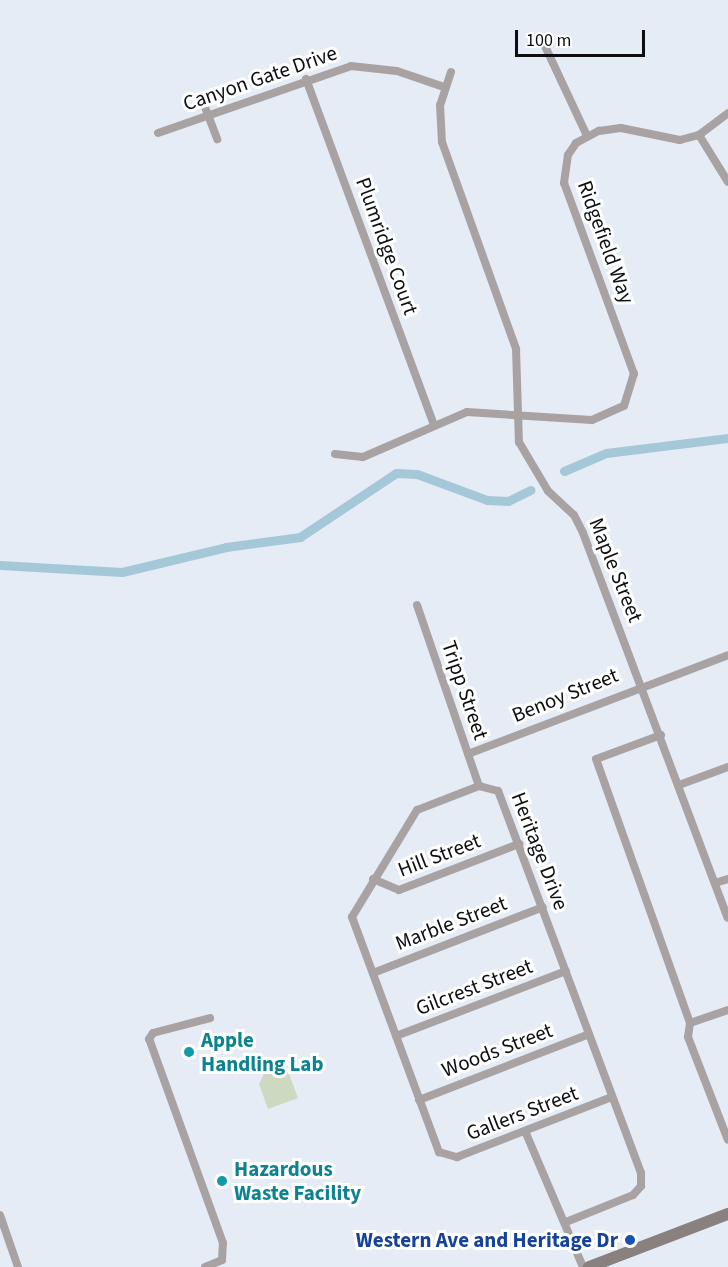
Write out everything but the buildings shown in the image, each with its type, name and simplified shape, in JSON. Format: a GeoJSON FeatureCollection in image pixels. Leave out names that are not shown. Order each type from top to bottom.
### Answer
{"type":"FeatureCollection","features":[{"type":"Feature","properties":{"kind":"main road"},"geometry":{"type":"LineString","coordinates":[[589,1267],[728,1214]]}},
{"type":"Feature","properties":{"kind":"street"},"geometry":{"type":"LineString","coordinates":[[544,44],[587,136],[621,128],[663,141],[699,135],[728,113]]}},
{"type":"Feature","properties":{"kind":"street","name":"Canyon Gate Drive"},"geometry":{"type":"LineString","coordinates":[[158,133],[306,79],[362,66],[444,87]]}},
{"type":"Feature","properties":{"kind":"street","name":"Maple Street"},"geometry":{"type":"LineString","coordinates":[[451,72],[444,87],[442,142],[516,349],[519,442],[548,490],[574,515],[583,533],[643,686],[728,918]]}},
{"type":"Feature","properties":{"kind":"street","name":"Plumridge Court"},"geometry":{"type":"LineString","coordinates":[[306,79],[434,425]]}},
{"type":"Feature","properties":{"kind":"street"},"geometry":{"type":"LineString","coordinates":[[203,102],[217,140]]}},
{"type":"Feature","properties":{"kind":"street"},"geometry":{"type":"LineString","coordinates":[[699,135],[728,182]]}},
{"type":"Feature","properties":{"kind":"street","name":"Ridgefield Way"},"geometry":{"type":"LineString","coordinates":[[335,454],[363,457],[434,425],[479,410],[607,418],[632,393],[630,358],[564,183],[568,155],[587,136]]}},
{"type":"Feature","properties":{"kind":"street","name":"Tripp Street"},"geometry":{"type":"LineString","coordinates":[[417,605],[479,786]]}},
{"type":"Feature","properties":{"kind":"street","name":"Benoy Street"},"geometry":{"type":"LineString","coordinates":[[468,754],[728,655]]}},
{"type":"Feature","properties":{"kind":"street"},"geometry":{"type":"LineString","coordinates":[[661,735],[596,759],[690,1023],[688,1037],[728,1140]]}},
{"type":"Feature","properties":{"kind":"street"},"geometry":{"type":"LineString","coordinates":[[679,785],[728,767]]}},
{"type":"Feature","properties":{"kind":"street","name":"Heritage Drive"},"geometry":{"type":"LineString","coordinates":[[444,1158],[419,1100],[352,917],[417,810],[479,786],[498,791],[612,1097],[641,1186],[633,1195],[566,1222]]}},
{"type":"Feature","properties":{"kind":"street","name":"Hill Street"},"geometry":{"type":"LineString","coordinates":[[374,879],[399,890],[519,844]]}},
{"type":"Feature","properties":{"kind":"street"},"geometry":{"type":"LineString","coordinates":[[716,883],[728,879]]}},
{"type":"Feature","properties":{"kind":"street","name":"Marble Street"},"geometry":{"type":"LineString","coordinates":[[373,973],[543,907]]}},
{"type":"Feature","properties":{"kind":"street","name":"Gilcrest Street"},"geometry":{"type":"LineString","coordinates":[[396,1036],[566,971]]}},
{"type":"Feature","properties":{"kind":"street"},"geometry":{"type":"LineString","coordinates":[[690,1023],[728,1010]]}},
{"type":"Feature","properties":{"kind":"street"},"geometry":{"type":"LineString","coordinates":[[205,1267],[222,1260],[223,1243],[149,1039],[153,1033],[210,1018]]}},
{"type":"Feature","properties":{"kind":"street","name":"Woods Street"},"geometry":{"type":"LineString","coordinates":[[419,1100],[589,1034]]}},
{"type":"Feature","properties":{"kind":"street","name":"Gallers Street"},"geometry":{"type":"LineString","coordinates":[[444,1158],[525,1131],[612,1097]]}},
{"type":"Feature","properties":{"kind":"street"},"geometry":{"type":"LineString","coordinates":[[525,1131],[555,1211],[566,1222],[584,1267]]}},
{"type":"Feature","properties":{"kind":"street"},"geometry":{"type":"LineString","coordinates":[[0,1215],[18,1267]]}},
{"type":"Feature","properties":{"kind":"green space"},"geometry":{"type":"Polygon","coordinates":[[[286,1066],[298,1098],[268,1109],[259,1084],[264,1074],[286,1066]]]}},
{"type":"Feature","properties":{"kind":"waterway"},"geometry":{"type":"LineString","coordinates":[[564,471],[606,453],[728,438]]}},
{"type":"Feature","properties":{"kind":"waterway"},"geometry":{"type":"LineString","coordinates":[[0,565],[122,572],[226,547],[300,537],[396,473],[417,474],[487,500],[508,501],[531,490]]}},
{"type":"Feature","properties":{"kind":"place","name":"Apple Handling Lab"},"geometry":{"type":"Point","coordinates":[189,1052]}},
{"type":"Feature","properties":{"kind":"place","name":"Hazardous Waste Facility"},"geometry":{"type":"Point","coordinates":[222,1181]}},
{"type":"Feature","properties":{"kind":"place","name":"Western Ave and Heritage Dr"},"geometry":{"type":"Point","coordinates":[630,1240]}}]}
